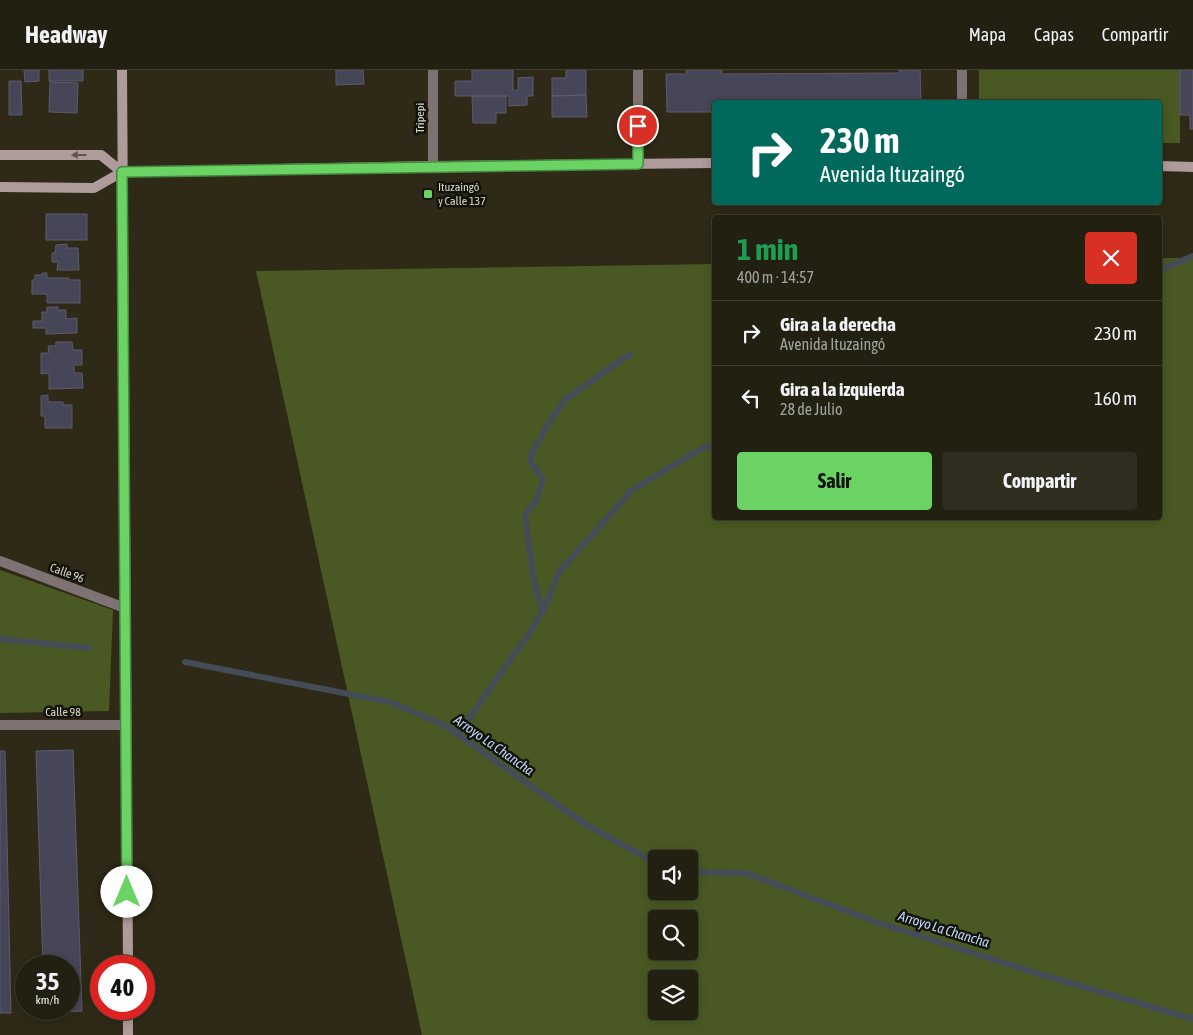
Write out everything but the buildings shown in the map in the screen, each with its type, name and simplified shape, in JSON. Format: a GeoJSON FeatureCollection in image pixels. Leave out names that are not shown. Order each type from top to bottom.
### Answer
{"type":"FeatureCollection","features":[{"type":"Feature","properties":{"kind":"street"},"geometry":{"type":"LineString","coordinates":[[122,70],[128,955]]}},
{"type":"Feature","properties":{"kind":"street","name":"Tripepi"},"geometry":{"type":"LineString","coordinates":[[433,70],[433,166]]}},
{"type":"Feature","properties":{"kind":"street"},"geometry":{"type":"LineString","coordinates":[[638,70],[638,164]]}},
{"type":"Feature","properties":{"kind":"street"},"geometry":{"type":"LineString","coordinates":[[962,70],[962,100]]}},
{"type":"Feature","properties":{"kind":"street"},"geometry":{"type":"LineString","coordinates":[[0,155],[101,155],[122,172]]}},
{"type":"Feature","properties":{"kind":"street"},"geometry":{"type":"LineString","coordinates":[[0,187],[94,188],[122,172],[712,163]]}},
{"type":"Feature","properties":{"kind":"street"},"geometry":{"type":"LineString","coordinates":[[1162,166],[1193,167]]}},
{"type":"Feature","properties":{"kind":"street","name":"Calle 96"},"geometry":{"type":"LineString","coordinates":[[0,561],[125,608]]}},
{"type":"Feature","properties":{"kind":"street","name":"Calle 98"},"geometry":{"type":"LineString","coordinates":[[0,725],[126,725]]}},
{"type":"Feature","properties":{"kind":"street"},"geometry":{"type":"LineString","coordinates":[[128,1020],[128,1035]]}},
{"type":"Feature","properties":{"kind":"green space"},"geometry":{"type":"Polygon","coordinates":[[[979,70],[1180,70],[1180,143],[1162,143],[1162,100],[979,100],[979,70]]]}},
{"type":"Feature","properties":{"kind":"green space"},"geometry":{"type":"Polygon","coordinates":[[[1162,258],[1193,258],[1193,1035],[422,1035],[256,271],[712,264],[712,520],[1162,520],[1162,258]]]}},
{"type":"Feature","properties":{"kind":"green space"},"geometry":{"type":"Polygon","coordinates":[[[0,570],[113,610],[109,711],[0,713],[0,570]]]}},
{"type":"Feature","properties":{"kind":"waterway"},"geometry":{"type":"LineString","coordinates":[[1162,269],[1193,256]]}},
{"type":"Feature","properties":{"kind":"waterway"},"geometry":{"type":"LineString","coordinates":[[542,612],[533,575],[525,515],[536,501],[543,479],[531,463],[531,455],[551,419],[565,400],[630,354]]}},
{"type":"Feature","properties":{"kind":"waterway"},"geometry":{"type":"LineString","coordinates":[[458,734],[530,632],[546,605],[559,572],[632,490],[705,447],[712,446]]}},
{"type":"Feature","properties":{"kind":"waterway","name":"Arroyo La Chancha"},"geometry":{"type":"LineString","coordinates":[[0,639],[89,648]]}},
{"type":"Feature","properties":{"kind":"waterway","name":"Arroyo La Chancha"},"geometry":{"type":"LineString","coordinates":[[185,662],[390,702],[446,726],[585,824],[648,859]]}},
{"type":"Feature","properties":{"kind":"waterway","name":"Arroyo La Chancha"},"geometry":{"type":"LineString","coordinates":[[698,872],[746,873],[876,922],[1026,970],[1193,1019]]}},
{"type":"Feature","properties":{"kind":"place","name":"Ituzaingó y Calle 137"},"geometry":{"type":"Point","coordinates":[428,194]}},
{"type":"Feature","properties":{"kind":"route"},"geometry":{"type":"LineString","coordinates":[[127,892],[122,172],[638,164],[638,126]]}}]}
